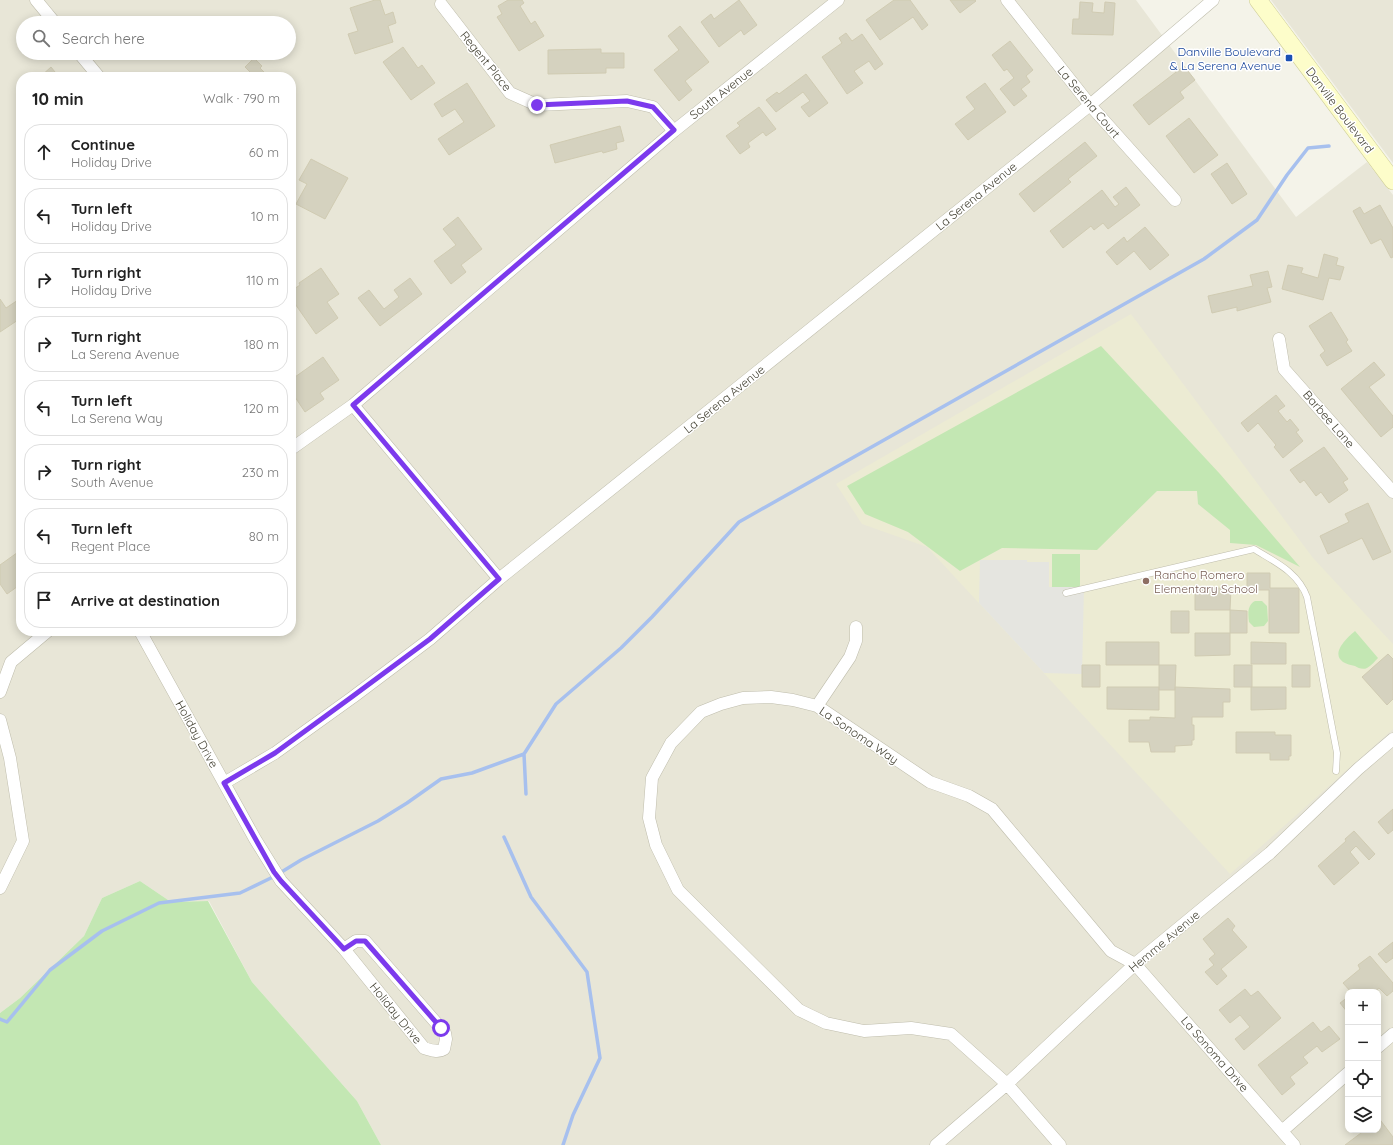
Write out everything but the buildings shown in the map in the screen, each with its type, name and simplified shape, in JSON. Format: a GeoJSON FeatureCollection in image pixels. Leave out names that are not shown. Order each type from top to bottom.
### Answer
{"type":"FeatureCollection","features":[{"type":"Feature","properties":{"kind":"main road","name":"Danville Boulevard"},"geometry":{"type":"LineString","coordinates":[[1258,0],[1393,181]]}},
{"type":"Feature","properties":{"kind":"street"},"geometry":{"type":"LineString","coordinates":[[36,0],[49,16]]}},
{"type":"Feature","properties":{"kind":"street","name":"South Avenue"},"geometry":{"type":"LineString","coordinates":[[296,445],[353,405],[674,130],[838,0]]}},
{"type":"Feature","properties":{"kind":"street","name":"La Serena Court"},"geometry":{"type":"LineString","coordinates":[[1007,0],[1090,105],[1174,200]]}},
{"type":"Feature","properties":{"kind":"street","name":"La Serena Avenue"},"geometry":{"type":"LineString","coordinates":[[224,783],[275,753],[430,639],[499,579],[1090,105],[1213,0]]}},
{"type":"Feature","properties":{"kind":"street","name":"Regent Place"},"geometry":{"type":"LineString","coordinates":[[441,4],[510,93],[537,105],[627,101],[653,107],[674,130]]}},
{"type":"Feature","properties":{"kind":"street"},"geometry":{"type":"LineString","coordinates":[[85,60],[95,72]]}},
{"type":"Feature","properties":{"kind":"street","name":"Barbee Lane"},"geometry":{"type":"LineString","coordinates":[[1279,339],[1284,368],[1393,492]]}},
{"type":"Feature","properties":{"kind":"street"},"geometry":{"type":"LineString","coordinates":[[353,405],[499,579]]}},
{"type":"Feature","properties":{"kind":"street"},"geometry":{"type":"LineString","coordinates":[[817,706],[850,657],[856,642],[856,627]]}},
{"type":"Feature","properties":{"kind":"street"},"geometry":{"type":"LineString","coordinates":[[0,692],[11,662],[42,636]]}},
{"type":"Feature","properties":{"kind":"street","name":"Holiday Drive"},"geometry":{"type":"LineString","coordinates":[[143,636],[276,875],[344,949],[424,1048],[434,1051],[441,1051],[444,1049],[446,1039],[445,1033],[365,941],[356,941],[344,949]]}},
{"type":"Feature","properties":{"kind":"street","name":"La Sonoma Way"},"geometry":{"type":"LineString","coordinates":[[1060,1145],[1007,1084],[951,1034],[911,1028],[864,1031],[826,1023],[799,1010],[678,890],[656,845],[649,818],[652,778],[671,743],[701,712],[721,704],[744,698],[771,697],[793,700],[817,706],[930,782],[969,796],[992,810],[1111,951],[1135,964]]}},
{"type":"Feature","properties":{"kind":"street"},"geometry":{"type":"LineString","coordinates":[[0,720],[10,758],[22,841],[0,888]]}},
{"type":"Feature","properties":{"kind":"street","name":"Hemme Avenue"},"geometry":{"type":"LineString","coordinates":[[936,1145],[1007,1084],[1135,964],[1270,853],[1358,769],[1393,739]]}},
{"type":"Feature","properties":{"kind":"street","name":"La Sonoma Drive"},"geometry":{"type":"LineString","coordinates":[[1135,964],[1294,1145]]}},
{"type":"Feature","properties":{"kind":"street"},"geometry":{"type":"LineString","coordinates":[[1381,1044],[1393,1034]]}},
{"type":"Feature","properties":{"kind":"street"},"geometry":{"type":"LineString","coordinates":[[1282,1131],[1345,1076]]}},
{"type":"Feature","properties":{"kind":"lane"},"geometry":{"type":"LineString","coordinates":[[1066,593],[1254,549],[1282,566],[1295,576],[1303,586],[1307,597],[1337,753],[1336,771]]}},
{"type":"Feature","properties":{"kind":"shaded area"},"geometry":{"type":"Polygon","coordinates":[[[0,0],[1136,0],[1296,217],[1367,162],[1393,195],[1393,1145],[381,1145],[357,1101],[252,982],[209,901],[171,902],[140,881],[102,898],[84,936],[20,998],[0,1013],[0,0]]]}},
{"type":"Feature","properties":{"kind":"shaded area"},"geometry":{"type":"Polygon","coordinates":[[[1271,0],[1393,0],[1393,163],[1271,0]]]}},
{"type":"Feature","properties":{"kind":"shaded area","name":"Rancho Romero Elementary School"},"geometry":{"type":"Polygon","coordinates":[[[1131,314],[1313,558],[1393,644],[1393,729],[1230,874],[927,547],[862,524],[836,484],[1131,314]]]}},
{"type":"Feature","properties":{"kind":"shaded area"},"geometry":{"type":"Polygon","coordinates":[[[980,560],[1027,560],[1027,562],[1049,562],[1049,587],[1084,587],[1082,674],[1044,673],[979,603],[980,560]]]}},
{"type":"Feature","properties":{"kind":"green space"},"geometry":{"type":"Polygon","coordinates":[[[1101,346],[1220,474],[1300,567],[1256,545],[1230,543],[1230,530],[1198,504],[1197,491],[1157,491],[1097,550],[1002,548],[960,571],[908,532],[865,514],[847,486],[1101,346]]]}},
{"type":"Feature","properties":{"kind":"green space"},"geometry":{"type":"Polygon","coordinates":[[[1052,554],[1080,554],[1080,587],[1052,587],[1052,554]]]}},
{"type":"Feature","properties":{"kind":"green space"},"geometry":{"type":"Polygon","coordinates":[[[1255,601],[1262,601],[1267,606],[1268,621],[1264,626],[1254,627],[1249,622],[1249,608],[1255,601]]]}},
{"type":"Feature","properties":{"kind":"green space"},"geometry":{"type":"Polygon","coordinates":[[[1355,631],[1378,658],[1365,669],[1343,662],[1339,658],[1339,650],[1348,637],[1355,631]]]}},
{"type":"Feature","properties":{"kind":"green space"},"geometry":{"type":"Polygon","coordinates":[[[140,881],[171,902],[208,901],[252,982],[357,1101],[381,1145],[0,1145],[0,1013],[20,998],[84,936],[102,898],[140,881]]]}},
{"type":"Feature","properties":{"kind":"waterway"},"geometry":{"type":"LineString","coordinates":[[526,794],[524,754],[556,704],[621,648],[652,617],[739,522],[1204,259],[1257,220],[1287,175],[1308,148],[1329,146]]}},
{"type":"Feature","properties":{"kind":"waterway"},"geometry":{"type":"LineString","coordinates":[[0,1019],[7,1022],[50,970],[102,931],[159,903],[240,893],[378,821],[441,779],[472,773],[524,754]]}},
{"type":"Feature","properties":{"kind":"waterway"},"geometry":{"type":"LineString","coordinates":[[504,837],[531,897],[587,972],[600,1058],[573,1115],[563,1145]]}},
{"type":"Feature","properties":{"kind":"place","name":"Danville Boulevard & La Serena Avenue"},"geometry":{"type":"Point","coordinates":[1289,58]}},
{"type":"Feature","properties":{"kind":"place","name":"Rancho Romero Elementary School"},"geometry":{"type":"Point","coordinates":[1146,581]}},
{"type":"Feature","properties":{"kind":"route"},"geometry":{"type":"LineString","coordinates":[[441,1028],[365,941],[356,941],[344,949],[281,881],[274,872],[224,783],[275,753],[430,639],[499,579],[353,405],[674,130],[653,107],[627,101],[537,105]]}}]}
